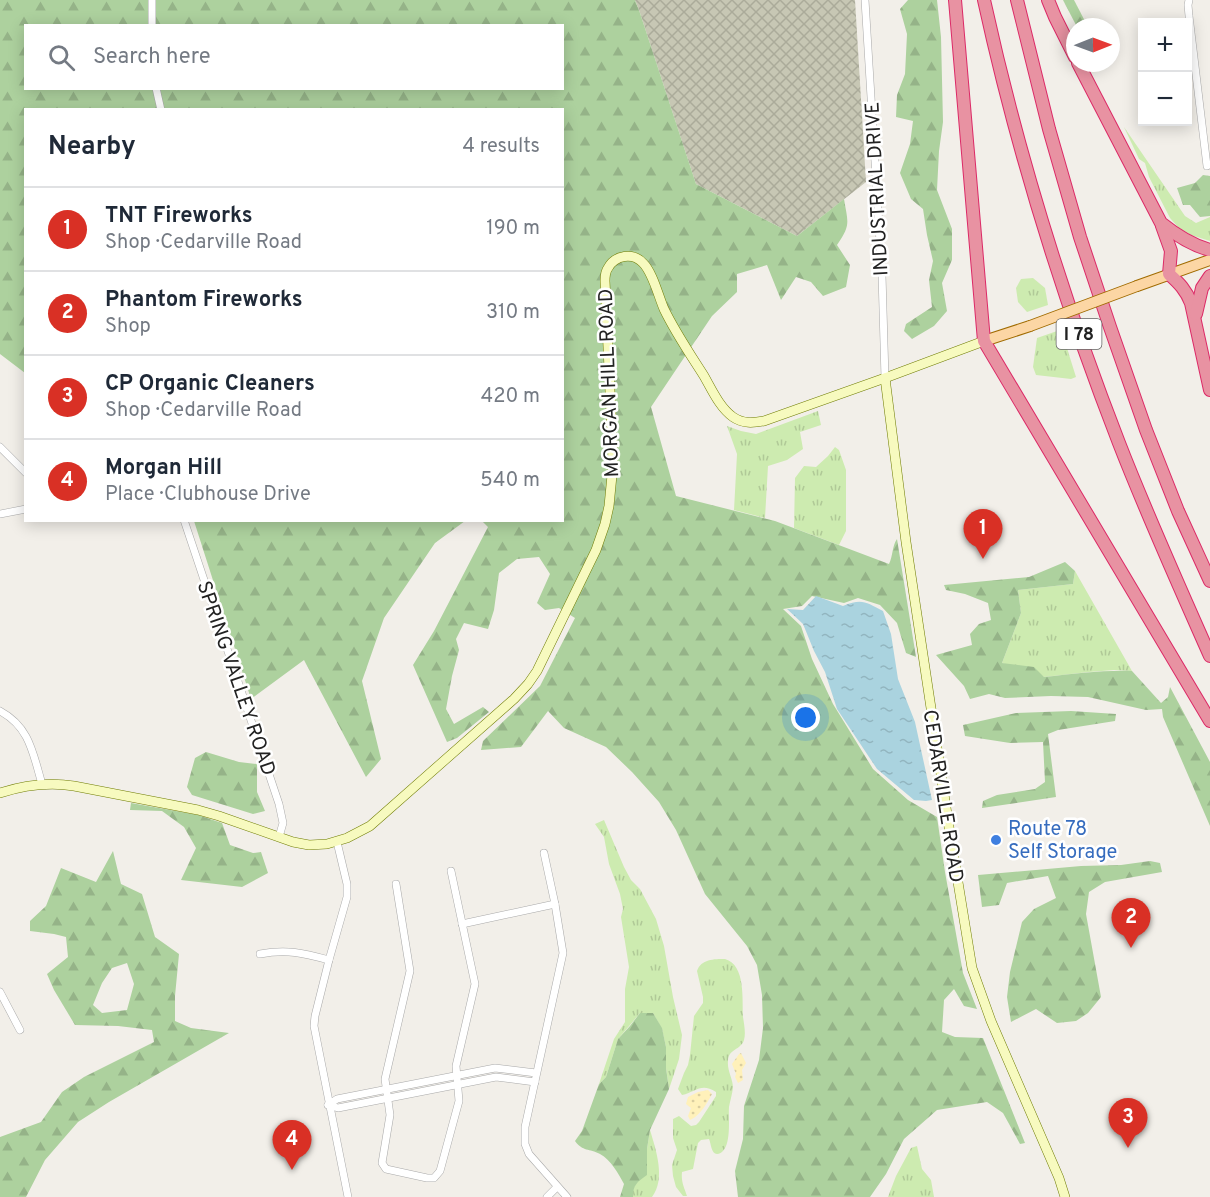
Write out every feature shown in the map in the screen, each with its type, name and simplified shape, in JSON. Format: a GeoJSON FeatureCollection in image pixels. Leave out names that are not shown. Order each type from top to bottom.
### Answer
{"type":"FeatureCollection","features":[{"type":"Feature","properties":{"kind":"highway"},"geometry":{"type":"LineString","coordinates":[[955,0],[984,341],[1210,721]]}},
{"type":"Feature","properties":{"kind":"highway","name":"I 78"},"geometry":{"type":"LineString","coordinates":[[984,0],[1002,80],[1061,284],[1119,443],[1210,656]]}},
{"type":"Feature","properties":{"kind":"highway","name":"I 78"},"geometry":{"type":"LineString","coordinates":[[1017,0],[1052,140],[1080,237],[1146,430],[1178,511],[1210,581]]}},
{"type":"Feature","properties":{"kind":"highway"},"geometry":{"type":"LineString","coordinates":[[1048,0],[1066,40]]}},
{"type":"Feature","properties":{"kind":"highway"},"geometry":{"type":"LineString","coordinates":[[1083,72],[1161,223],[1171,251],[1169,274],[1181,285],[1191,303],[1210,390]]}},
{"type":"Feature","properties":{"kind":"highway"},"geometry":{"type":"LineString","coordinates":[[1161,223],[1180,237],[1210,250]]}},
{"type":"Feature","properties":{"kind":"highway"},"geometry":{"type":"LineString","coordinates":[[1196,324],[1199,297],[1210,276]]}},
{"type":"Feature","properties":{"kind":"main road","name":"MORGAN HILL ROAD"},"geometry":{"type":"LineString","coordinates":[[0,793],[26,785],[74,786],[192,808],[293,842],[309,845],[337,842],[370,826],[518,695],[537,670],[592,559],[605,524],[611,484],[612,435],[605,281],[608,268],[620,257],[636,258],[644,264],[673,326],[720,403],[729,414],[749,423],[764,421],[1210,260]]}},
{"type":"Feature","properties":{"kind":"main road","name":"CEDARVILLE ROAD"},"geometry":{"type":"LineString","coordinates":[[885,378],[908,553],[972,968],[991,1021],[1059,1178],[1065,1197]]}},
{"type":"Feature","properties":{"kind":"street"},"geometry":{"type":"LineString","coordinates":[[152,0],[152,24]]}},
{"type":"Feature","properties":{"kind":"street","name":"INDUSTRIAL DRIVE"},"geometry":{"type":"LineString","coordinates":[[865,0],[881,264],[885,378]]}},
{"type":"Feature","properties":{"kind":"street"},"geometry":{"type":"LineString","coordinates":[[1189,0],[1207,165]]}},
{"type":"Feature","properties":{"kind":"street"},"geometry":{"type":"LineString","coordinates":[[156,90],[161,108]]}},
{"type":"Feature","properties":{"kind":"street"},"geometry":{"type":"LineString","coordinates":[[0,447],[24,471]]}},
{"type":"Feature","properties":{"kind":"street"},"geometry":{"type":"LineString","coordinates":[[0,514],[24,509]]}},
{"type":"Feature","properties":{"kind":"street","name":"SPRING VALLEY ROAD"},"geometry":{"type":"LineString","coordinates":[[185,522],[279,804],[283,826],[279,837]]}},
{"type":"Feature","properties":{"kind":"street"},"geometry":{"type":"LineString","coordinates":[[0,711],[14,720],[25,733],[42,784]]}},
{"type":"Feature","properties":{"kind":"street"},"geometry":{"type":"LineString","coordinates":[[337,842],[348,890],[314,1026],[348,1197]]}},
{"type":"Feature","properties":{"kind":"street"},"geometry":{"type":"LineString","coordinates":[[544,853],[563,953],[525,1127],[525,1144],[528,1154],[567,1197]]}},
{"type":"Feature","properties":{"kind":"street"},"geometry":{"type":"LineString","coordinates":[[396,884],[410,971],[385,1079],[390,1115],[382,1163],[386,1169],[434,1178],[440,1171],[459,1101],[456,1066],[475,984],[451,871]]}},
{"type":"Feature","properties":{"kind":"street"},"geometry":{"type":"LineString","coordinates":[[462,924],[555,904]]}},
{"type":"Feature","properties":{"kind":"street"},"geometry":{"type":"LineString","coordinates":[[260,954],[293,951],[329,960]]}},
{"type":"Feature","properties":{"kind":"street"},"geometry":{"type":"LineString","coordinates":[[0,992],[20,1030]]}},
{"type":"Feature","properties":{"kind":"street"},"geometry":{"type":"LineString","coordinates":[[328,1105],[337,1099],[500,1067],[537,1073]]}},
{"type":"Feature","properties":{"kind":"street"},"geometry":{"type":"LineString","coordinates":[[328,1105],[339,1108],[496,1077],[535,1082]]}},
{"type":"Feature","properties":{"kind":"street"},"geometry":{"type":"LineString","coordinates":[[547,1197],[557,1187]]}},
{"type":"Feature","properties":{"kind":"shaded area"},"geometry":{"type":"Polygon","coordinates":[[[635,0],[855,0],[866,182],[797,236],[696,184],[635,0]]]}},
{"type":"Feature","properties":{"kind":"green space"},"geometry":{"type":"Polygon","coordinates":[[[0,0],[635,0],[696,184],[797,236],[844,199],[847,223],[845,233],[837,245],[850,265],[846,287],[823,296],[811,282],[796,277],[781,300],[767,265],[737,274],[737,292],[712,316],[651,407],[676,496],[775,521],[889,564],[897,539],[916,657],[906,653],[897,623],[880,605],[858,598],[844,603],[812,596],[802,606],[783,609],[801,626],[812,659],[833,704],[873,769],[908,800],[937,817],[963,973],[977,1009],[964,1006],[954,989],[944,1000],[942,1032],[955,1037],[983,1038],[1025,1143],[1020,1144],[1003,1113],[987,1102],[937,1110],[904,1139],[886,1174],[870,1197],[738,1197],[735,1171],[743,1139],[744,1106],[759,1060],[763,1028],[762,995],[757,965],[747,946],[705,894],[676,830],[659,802],[606,747],[564,728],[548,711],[521,747],[481,750],[483,741],[540,686],[575,618],[559,608],[545,610],[537,603],[550,574],[539,557],[517,559],[499,573],[494,610],[488,629],[464,623],[456,639],[459,650],[446,709],[454,724],[483,707],[489,712],[457,738],[447,742],[413,665],[434,631],[488,527],[483,522],[564,522],[564,108],[24,108],[24,372],[0,354],[0,0]]]}},
{"type":"Feature","properties":{"kind":"green space"},"geometry":{"type":"Polygon","coordinates":[[[908,0],[937,0],[941,37],[943,122],[937,190],[952,229],[952,260],[942,283],[947,311],[934,326],[912,339],[904,331],[906,324],[932,307],[929,280],[933,261],[923,209],[911,199],[900,173],[910,144],[913,121],[896,117],[897,95],[905,74],[907,34],[900,9],[908,0]]]}},
{"type":"Feature","properties":{"kind":"green space"},"geometry":{"type":"Polygon","coordinates":[[[1063,0],[1074,0],[1083,18],[1072,18],[1063,0]]]}},
{"type":"Feature","properties":{"kind":"green space"},"geometry":{"type":"Polygon","coordinates":[[[1124,127],[1185,216],[1196,223],[1210,217],[1210,241],[1191,235],[1178,227],[1170,218],[1149,177],[1145,163],[1139,159],[1124,127]]]}},
{"type":"Feature","properties":{"kind":"green space"},"geometry":{"type":"Polygon","coordinates":[[[1203,175],[1210,176],[1210,216],[1200,217],[1190,205],[1183,205],[1177,188],[1195,183],[1203,175]]]}},
{"type":"Feature","properties":{"kind":"green space"},"geometry":{"type":"Polygon","coordinates":[[[1033,278],[1045,288],[1048,305],[1027,312],[1018,302],[1016,288],[1021,279],[1033,278]]]}},
{"type":"Feature","properties":{"kind":"green space"},"geometry":{"type":"Polygon","coordinates":[[[1060,330],[1076,377],[1071,379],[1036,375],[1033,367],[1037,338],[1060,330]]]}},
{"type":"Feature","properties":{"kind":"green space"},"geometry":{"type":"Polygon","coordinates":[[[818,411],[821,425],[800,432],[803,449],[787,460],[768,466],[765,518],[734,510],[737,454],[727,426],[756,434],[818,411]]]}},
{"type":"Feature","properties":{"kind":"green space"},"geometry":{"type":"Polygon","coordinates":[[[835,447],[839,450],[846,470],[846,531],[839,545],[794,528],[795,478],[804,466],[816,467],[835,447]]]}},
{"type":"Feature","properties":{"kind":"green space"},"geometry":{"type":"Polygon","coordinates":[[[194,522],[464,522],[435,543],[384,618],[362,681],[381,759],[366,777],[304,660],[251,699],[194,522]]]}},
{"type":"Feature","properties":{"kind":"green space"},"geometry":{"type":"Polygon","coordinates":[[[1065,562],[1075,571],[1073,584],[1018,590],[1021,613],[1002,663],[1034,667],[1044,677],[1132,671],[1161,703],[1168,697],[1170,687],[1210,762],[1210,826],[1163,717],[1162,709],[1146,710],[1088,697],[1005,698],[989,694],[970,699],[964,686],[936,655],[972,645],[970,634],[979,624],[991,620],[988,603],[946,590],[944,585],[1029,577],[1065,562]]]}},
{"type":"Feature","properties":{"kind":"green space"},"geometry":{"type":"Polygon","coordinates":[[[1075,571],[1132,671],[1114,670],[1044,677],[1002,663],[1021,613],[1018,590],[1073,584],[1075,571]]]}},
{"type":"Feature","properties":{"kind":"green space"},"geometry":{"type":"Polygon","coordinates":[[[1071,711],[1116,714],[1115,721],[1058,730],[1048,734],[1056,797],[982,808],[983,801],[997,795],[1035,789],[1045,782],[1043,742],[1010,743],[965,736],[963,725],[1016,713],[1071,711]]]}},
{"type":"Feature","properties":{"kind":"green space"},"geometry":{"type":"Polygon","coordinates":[[[206,752],[239,762],[257,764],[257,792],[265,811],[253,814],[192,795],[187,787],[195,758],[206,752]]]}},
{"type":"Feature","properties":{"kind":"green space"},"geometry":{"type":"Polygon","coordinates":[[[131,803],[198,815],[222,823],[230,845],[253,853],[261,852],[268,873],[242,887],[181,880],[196,848],[184,827],[162,811],[130,810],[131,803]]]}},
{"type":"Feature","properties":{"kind":"green space"},"geometry":{"type":"Polygon","coordinates":[[[604,820],[624,867],[631,880],[640,889],[656,919],[664,946],[682,1035],[679,1059],[669,1089],[666,1047],[662,1029],[653,1013],[640,1013],[618,1039],[606,1077],[599,1084],[614,1039],[625,1022],[625,989],[629,967],[621,917],[623,909],[620,894],[609,864],[604,837],[595,824],[604,820]]]}},
{"type":"Feature","properties":{"kind":"green space"},"geometry":{"type":"Polygon","coordinates":[[[113,851],[121,884],[142,894],[155,937],[179,954],[175,1021],[191,1028],[229,1033],[78,1122],[45,1160],[26,1197],[0,1197],[0,1137],[41,1122],[62,1092],[84,1077],[154,1042],[152,1030],[75,1025],[47,974],[68,957],[66,937],[30,931],[30,921],[46,906],[61,868],[96,882],[113,851]],[[127,963],[112,968],[102,983],[93,1005],[102,1013],[127,1010],[134,984],[127,963]]]}},
{"type":"Feature","properties":{"kind":"green space"},"geometry":{"type":"Polygon","coordinates":[[[1150,861],[1160,863],[1162,872],[1105,882],[1089,892],[1086,914],[1101,997],[1088,1013],[1076,1021],[1057,1023],[1036,1009],[1011,1022],[1007,997],[1010,972],[1022,922],[1034,909],[1056,898],[1048,876],[1007,883],[999,905],[982,907],[978,875],[1150,861]]]}},
{"type":"Feature","properties":{"kind":"green space"},"geometry":{"type":"Polygon","coordinates":[[[725,959],[737,968],[740,976],[745,1031],[742,1043],[729,1057],[728,1068],[733,1088],[729,1107],[728,1141],[722,1152],[717,1154],[712,1150],[709,1139],[698,1143],[693,1169],[682,1172],[682,1182],[687,1196],[683,1196],[676,1187],[673,1176],[672,1165],[677,1150],[673,1138],[673,1119],[679,1116],[691,1126],[696,1125],[716,1096],[716,1092],[706,1088],[682,1095],[678,1089],[688,1065],[694,1016],[703,1003],[697,971],[705,962],[725,959]]]}},
{"type":"Feature","properties":{"kind":"green space"},"geometry":{"type":"Polygon","coordinates":[[[640,1013],[653,1013],[662,1028],[666,1047],[669,1089],[650,1130],[647,1175],[636,1184],[633,1197],[620,1197],[624,1184],[611,1163],[600,1154],[584,1148],[575,1141],[582,1131],[599,1084],[606,1077],[618,1039],[640,1013]]]}},
{"type":"Feature","properties":{"kind":"green space"},"geometry":{"type":"Polygon","coordinates":[[[650,1130],[659,1173],[656,1190],[652,1197],[633,1197],[633,1190],[647,1149],[650,1130]]]}},
{"type":"Feature","properties":{"kind":"green space"},"geometry":{"type":"Polygon","coordinates":[[[917,1146],[922,1169],[931,1180],[934,1197],[888,1197],[911,1148],[917,1146]]]}},
{"type":"Feature","properties":{"kind":"sand"},"geometry":{"type":"Polygon","coordinates":[[[741,1053],[746,1063],[742,1070],[743,1080],[738,1083],[732,1064],[741,1053]]]}},
{"type":"Feature","properties":{"kind":"sand"},"geometry":{"type":"Polygon","coordinates":[[[708,1090],[712,1094],[708,1101],[700,1113],[690,1120],[688,1116],[691,1108],[686,1104],[688,1097],[708,1090]]]}},
{"type":"Feature","properties":{"kind":"water"},"geometry":{"type":"Polygon","coordinates":[[[816,596],[843,606],[864,602],[883,611],[891,634],[898,679],[915,722],[932,800],[914,800],[877,769],[837,709],[825,672],[803,624],[787,609],[803,610],[816,596]]]}},
{"type":"Feature","properties":{"kind":"place","name":"TNT Fireworks"},"geometry":{"type":"Point","coordinates":[983,559]}},
{"type":"Feature","properties":{"kind":"place","name":"Route 78 Self Storage"},"geometry":{"type":"Point","coordinates":[996,840]}},
{"type":"Feature","properties":{"kind":"place","name":"Phantom Fireworks"},"geometry":{"type":"Point","coordinates":[1131,948]}},
{"type":"Feature","properties":{"kind":"place","name":"CP Organic Cleaners"},"geometry":{"type":"Point","coordinates":[1128,1148]}},
{"type":"Feature","properties":{"kind":"place","name":"Morgan Hill"},"geometry":{"type":"Point","coordinates":[292,1170]}}]}
